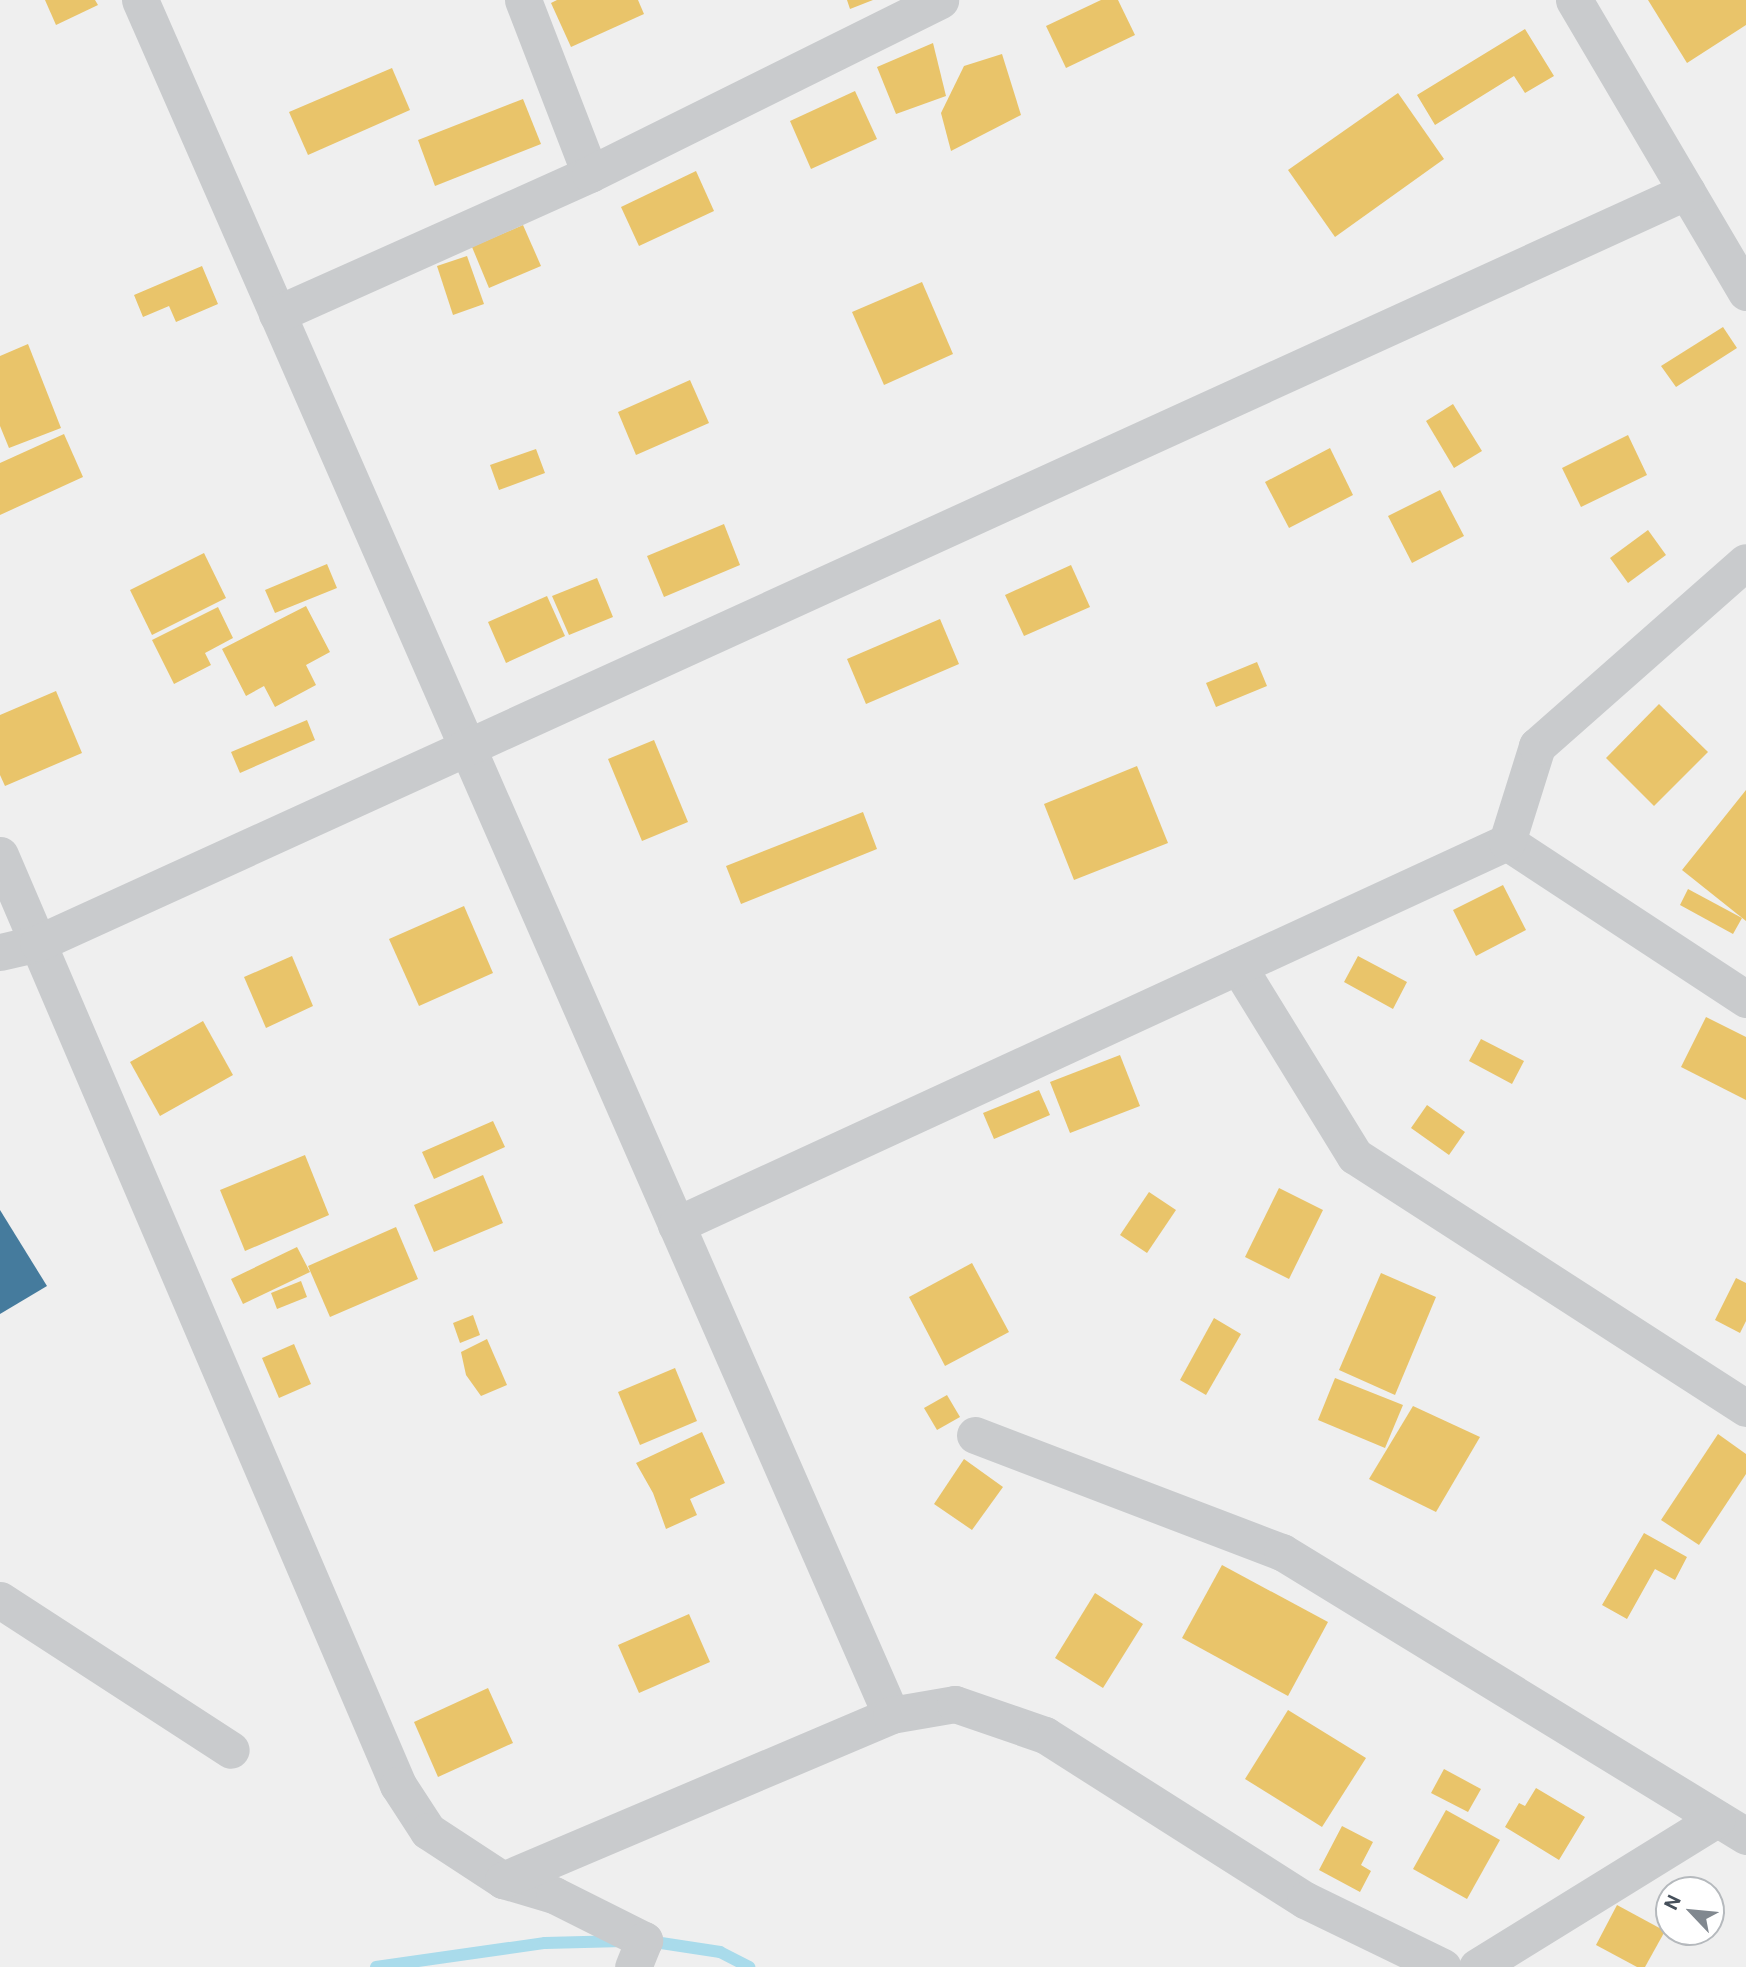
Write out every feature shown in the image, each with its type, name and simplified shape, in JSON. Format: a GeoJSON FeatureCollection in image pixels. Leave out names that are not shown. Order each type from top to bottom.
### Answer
{"type":"FeatureCollection","features":[{"type":"Feature","properties":{"kind":"street"},"geometry":{"type":"LineString","coordinates":[[140,0],[891,1715]]}},
{"type":"Feature","properties":{"kind":"street"},"geometry":{"type":"LineString","coordinates":[[523,0],[590,174]]}},
{"type":"Feature","properties":{"kind":"street"},"geometry":{"type":"LineString","coordinates":[[277,314],[590,174],[940,0]]}},
{"type":"Feature","properties":{"kind":"street"},"geometry":{"type":"LineString","coordinates":[[1574,0],[1746,292]]}},
{"type":"Feature","properties":{"kind":"street"},"geometry":{"type":"LineString","coordinates":[[0,952],[38,943],[1687,191]]}},
{"type":"Feature","properties":{"kind":"street"},"geometry":{"type":"LineString","coordinates":[[676,1225],[1507,842],[1536,746],[1746,562]]}},
{"type":"Feature","properties":{"kind":"street"},"geometry":{"type":"LineString","coordinates":[[1507,842],[1746,999]]}},
{"type":"Feature","properties":{"kind":"street"},"geometry":{"type":"LineString","coordinates":[[0,855],[398,1785],[428,1831],[503,1881],[554,1895],[643,1940],[633,1967]]}},
{"type":"Feature","properties":{"kind":"street"},"geometry":{"type":"LineString","coordinates":[[1238,966],[1355,1157],[1746,1408]]}},
{"type":"Feature","properties":{"kind":"street"},"geometry":{"type":"LineString","coordinates":[[975,1435],[1282,1552],[1731,1828],[1477,1967]]}},
{"type":"Feature","properties":{"kind":"street"},"geometry":{"type":"LineString","coordinates":[[0,1600],[232,1750]]}},
{"type":"Feature","properties":{"kind":"street"},"geometry":{"type":"LineString","coordinates":[[503,1881],[891,1715],[955,1704],[1045,1735],[1305,1900],[1443,1967]]}},
{"type":"Feature","properties":{"kind":"building: Logements"},"geometry":{"type":"Polygon","coordinates":[[[45,0],[95,0],[98,5],[56,25],[45,0]]]}},
{"type":"Feature","properties":{"kind":"building: Logements"},"geometry":{"type":"Polygon","coordinates":[[[557,0],[638,0],[644,14],[571,47],[551,3],[557,0]]]}},
{"type":"Feature","properties":{"kind":"building: Logements"},"geometry":{"type":"Polygon","coordinates":[[[847,0],[873,0],[850,9],[847,0]]]}},
{"type":"Feature","properties":{"kind":"building: Logements"},"geometry":{"type":"Polygon","coordinates":[[[1101,0],[1118,0],[1135,35],[1066,68],[1046,26],[1101,0]]]}},
{"type":"Feature","properties":{"kind":"building: Logements"},"geometry":{"type":"Polygon","coordinates":[[[1648,0],[1746,0],[1746,25],[1687,63],[1648,0]]]}},
{"type":"Feature","properties":{"kind":"building: Logements"},"geometry":{"type":"Polygon","coordinates":[[[1525,29],[1554,76],[1525,93],[1514,76],[1435,125],[1417,95],[1525,29]]]}},
{"type":"Feature","properties":{"kind":"building: Logements"},"geometry":{"type":"Polygon","coordinates":[[[933,43],[946,96],[896,114],[877,67],[933,43]]]}},
{"type":"Feature","properties":{"kind":"building: Logements"},"geometry":{"type":"Polygon","coordinates":[[[1002,54],[1021,115],[951,151],[941,113],[964,66],[1002,54]]]}},
{"type":"Feature","properties":{"kind":"building: Logements"},"geometry":{"type":"Polygon","coordinates":[[[392,68],[410,110],[308,155],[289,112],[392,68]]]}},
{"type":"Feature","properties":{"kind":"building: Logements"},"geometry":{"type":"Polygon","coordinates":[[[855,91],[877,139],[811,169],[790,121],[855,91]]]}},
{"type":"Feature","properties":{"kind":"building: Logements"},"geometry":{"type":"Polygon","coordinates":[[[1398,93],[1444,159],[1335,237],[1288,170],[1398,93]]]}},
{"type":"Feature","properties":{"kind":"building: Logements"},"geometry":{"type":"Polygon","coordinates":[[[523,99],[541,144],[435,186],[418,140],[523,99]]]}},
{"type":"Feature","properties":{"kind":"building: Logements"},"geometry":{"type":"Polygon","coordinates":[[[696,171],[714,211],[639,246],[621,207],[696,171]]]}},
{"type":"Feature","properties":{"kind":"building: Logements"},"geometry":{"type":"Polygon","coordinates":[[[523,225],[541,266],[489,288],[472,247],[523,225]]]}},
{"type":"Feature","properties":{"kind":"building: Logements"},"geometry":{"type":"Polygon","coordinates":[[[467,256],[484,304],[453,315],[437,266],[467,256]]]}},
{"type":"Feature","properties":{"kind":"building: Logements"},"geometry":{"type":"Polygon","coordinates":[[[202,266],[218,304],[176,322],[169,306],[143,317],[134,295],[202,266]]]}},
{"type":"Feature","properties":{"kind":"building: Logements"},"geometry":{"type":"Polygon","coordinates":[[[922,282],[953,354],[884,385],[852,312],[922,282]]]}},
{"type":"Feature","properties":{"kind":"building: Logements"},"geometry":{"type":"Polygon","coordinates":[[[1723,327],[1737,348],[1676,387],[1661,366],[1723,327]]]}},
{"type":"Feature","properties":{"kind":"building: Logements"},"geometry":{"type":"Polygon","coordinates":[[[28,344],[61,428],[9,448],[0,426],[0,356],[28,344]]]}},
{"type":"Feature","properties":{"kind":"building: Logements"},"geometry":{"type":"Polygon","coordinates":[[[690,380],[709,423],[636,455],[618,412],[690,380]]]}},
{"type":"Feature","properties":{"kind":"building: Logements"},"geometry":{"type":"Polygon","coordinates":[[[1453,404],[1482,451],[1454,468],[1426,421],[1453,404]]]}},
{"type":"Feature","properties":{"kind":"building: Logements"},"geometry":{"type":"Polygon","coordinates":[[[64,434],[83,477],[0,515],[0,463],[64,434]]]}},
{"type":"Feature","properties":{"kind":"building: Logements"},"geometry":{"type":"Polygon","coordinates":[[[1628,435],[1647,475],[1581,507],[1562,468],[1628,435]]]}},
{"type":"Feature","properties":{"kind":"building: Logements"},"geometry":{"type":"Polygon","coordinates":[[[1330,448],[1353,495],[1289,528],[1265,482],[1330,448]]]}},
{"type":"Feature","properties":{"kind":"building: Logements"},"geometry":{"type":"Polygon","coordinates":[[[536,449],[545,473],[499,490],[490,465],[536,449]]]}},
{"type":"Feature","properties":{"kind":"building: Logements"},"geometry":{"type":"Polygon","coordinates":[[[1440,490],[1464,536],[1412,563],[1388,516],[1440,490]]]}},
{"type":"Feature","properties":{"kind":"building: Logements"},"geometry":{"type":"Polygon","coordinates":[[[724,524],[740,565],[664,597],[647,556],[724,524]]]}},
{"type":"Feature","properties":{"kind":"building: Logements"},"geometry":{"type":"Polygon","coordinates":[[[1648,530],[1666,555],[1628,583],[1610,558],[1648,530]]]}},
{"type":"Feature","properties":{"kind":"building: Logements"},"geometry":{"type":"Polygon","coordinates":[[[204,553],[226,598],[152,635],[130,590],[204,553]]]}},
{"type":"Feature","properties":{"kind":"building: Logements"},"geometry":{"type":"Polygon","coordinates":[[[327,564],[337,588],[275,613],[265,590],[327,564]]]}},
{"type":"Feature","properties":{"kind":"building: Logements"},"geometry":{"type":"Polygon","coordinates":[[[1071,565],[1090,607],[1024,636],[1005,595],[1071,565]]]}},
{"type":"Feature","properties":{"kind":"building: Logements"},"geometry":{"type":"Polygon","coordinates":[[[597,578],[613,617],[569,635],[552,596],[597,578]]]}},
{"type":"Feature","properties":{"kind":"building: Logements"},"geometry":{"type":"Polygon","coordinates":[[[547,596],[565,636],[506,663],[488,622],[547,596]]]}},
{"type":"Feature","properties":{"kind":"building: Logements"},"geometry":{"type":"Polygon","coordinates":[[[306,606],[330,652],[306,665],[316,685],[275,707],[264,686],[246,696],[222,649],[306,606]]]}},
{"type":"Feature","properties":{"kind":"building: Logements"},"geometry":{"type":"Polygon","coordinates":[[[218,607],[233,638],[205,653],[211,665],[174,684],[152,640],[218,607]]]}},
{"type":"Feature","properties":{"kind":"building: Logements"},"geometry":{"type":"Polygon","coordinates":[[[940,619],[959,664],[866,704],[847,659],[940,619]]]}},
{"type":"Feature","properties":{"kind":"building: Logements"},"geometry":{"type":"Polygon","coordinates":[[[1257,662],[1267,686],[1216,707],[1206,683],[1257,662]]]}},
{"type":"Feature","properties":{"kind":"building: Logements"},"geometry":{"type":"Polygon","coordinates":[[[56,691],[82,753],[5,786],[0,775],[0,715],[56,691]]]}},
{"type":"Feature","properties":{"kind":"building: Logements"},"geometry":{"type":"Polygon","coordinates":[[[1659,704],[1708,752],[1654,806],[1606,758],[1659,704]]]}},
{"type":"Feature","properties":{"kind":"building: Logements"},"geometry":{"type":"Polygon","coordinates":[[[307,720],[315,740],[240,773],[231,752],[307,720]]]}},
{"type":"Feature","properties":{"kind":"building: Logements"},"geometry":{"type":"Polygon","coordinates":[[[654,740],[688,822],[642,841],[608,759],[654,740]]]}},
{"type":"Feature","properties":{"kind":"building: Logements"},"geometry":{"type":"Polygon","coordinates":[[[1137,766],[1168,843],[1074,880],[1044,804],[1137,766]]]}},
{"type":"Feature","properties":{"kind":"building: Logements"},"geometry":{"type":"Polygon","coordinates":[[[1746,790],[1746,921],[1682,870],[1746,790]]]}},
{"type":"Feature","properties":{"kind":"building: Logements"},"geometry":{"type":"Polygon","coordinates":[[[863,812],[877,849],[741,904],[726,866],[863,812]]]}},
{"type":"Feature","properties":{"kind":"building: Logements"},"geometry":{"type":"Polygon","coordinates":[[[1503,885],[1526,930],[1476,956],[1453,910],[1503,885]]]}},
{"type":"Feature","properties":{"kind":"building: Logements"},"geometry":{"type":"Polygon","coordinates":[[[1688,889],[1742,918],[1733,934],[1680,905],[1688,889]]]}},
{"type":"Feature","properties":{"kind":"building: Logements"},"geometry":{"type":"Polygon","coordinates":[[[464,906],[493,973],[419,1006],[389,939],[464,906]]]}},
{"type":"Feature","properties":{"kind":"building: Logements"},"geometry":{"type":"Polygon","coordinates":[[[292,956],[313,1006],[266,1028],[244,977],[292,956]]]}},
{"type":"Feature","properties":{"kind":"building: Logements"},"geometry":{"type":"Polygon","coordinates":[[[1358,956],[1407,982],[1393,1009],[1344,982],[1358,956]]]}},
{"type":"Feature","properties":{"kind":"building: Logements"},"geometry":{"type":"Polygon","coordinates":[[[1706,1017],[1746,1037],[1746,1100],[1681,1067],[1706,1017]]]}},
{"type":"Feature","properties":{"kind":"building: Logements"},"geometry":{"type":"Polygon","coordinates":[[[203,1021],[233,1075],[160,1116],[130,1062],[203,1021]]]}},
{"type":"Feature","properties":{"kind":"building: Logements"},"geometry":{"type":"Polygon","coordinates":[[[1481,1039],[1524,1061],[1512,1084],[1469,1061],[1481,1039]]]}},
{"type":"Feature","properties":{"kind":"building: Logements"},"geometry":{"type":"Polygon","coordinates":[[[1120,1055],[1140,1106],[1070,1133],[1050,1082],[1120,1055]]]}},
{"type":"Feature","properties":{"kind":"building: Logements"},"geometry":{"type":"Polygon","coordinates":[[[1039,1090],[1050,1115],[994,1139],[983,1113],[1039,1090]]]}},
{"type":"Feature","properties":{"kind":"building: Logements"},"geometry":{"type":"Polygon","coordinates":[[[1427,1105],[1465,1132],[1449,1155],[1411,1128],[1427,1105]]]}},
{"type":"Feature","properties":{"kind":"building: Logements"},"geometry":{"type":"Polygon","coordinates":[[[493,1121],[505,1147],[434,1179],[422,1152],[493,1121]]]}},
{"type":"Feature","properties":{"kind":"building: Logements"},"geometry":{"type":"Polygon","coordinates":[[[305,1155],[329,1215],[245,1251],[220,1190],[305,1155]]]}},
{"type":"Feature","properties":{"kind":"building: Logements"},"geometry":{"type":"Polygon","coordinates":[[[483,1175],[503,1223],[434,1252],[414,1205],[483,1175]]]}},
{"type":"Feature","properties":{"kind":"building: Logements"},"geometry":{"type":"Polygon","coordinates":[[[1279,1188],[1323,1210],[1289,1279],[1245,1257],[1279,1188]]]}},
{"type":"Feature","properties":{"kind":"building: Logements"},"geometry":{"type":"Polygon","coordinates":[[[1149,1192],[1176,1210],[1147,1253],[1120,1235],[1149,1192]]]}},
{"type":"Feature","properties":{"kind":"building: Logements"},"geometry":{"type":"Polygon","coordinates":[[[396,1227],[418,1279],[330,1317],[308,1266],[396,1227]]]}},
{"type":"Feature","properties":{"kind":"building: Logements"},"geometry":{"type":"Polygon","coordinates":[[[297,1247],[310,1272],[243,1304],[231,1279],[297,1247]]]}},
{"type":"Feature","properties":{"kind":"building: Logements"},"geometry":{"type":"Polygon","coordinates":[[[972,1263],[1009,1332],[945,1366],[909,1297],[972,1263]]]}},
{"type":"Feature","properties":{"kind":"building: Logements"},"geometry":{"type":"Polygon","coordinates":[[[1381,1273],[1436,1297],[1395,1395],[1339,1370],[1381,1273]]]}},
{"type":"Feature","properties":{"kind":"building: Logements"},"geometry":{"type":"Polygon","coordinates":[[[1736,1278],[1746,1283],[1746,1321],[1740,1333],[1715,1320],[1736,1278]]]}},
{"type":"Feature","properties":{"kind":"building: Logements"},"geometry":{"type":"Polygon","coordinates":[[[301,1281],[307,1297],[277,1309],[271,1293],[301,1281]]]}},
{"type":"Feature","properties":{"kind":"building: Logements"},"geometry":{"type":"Polygon","coordinates":[[[473,1315],[480,1335],[460,1343],[453,1323],[473,1315]]]}},
{"type":"Feature","properties":{"kind":"building: Logements"},"geometry":{"type":"Polygon","coordinates":[[[1214,1318],[1241,1334],[1206,1395],[1180,1380],[1214,1318]]]}},
{"type":"Feature","properties":{"kind":"building: Logements"},"geometry":{"type":"Polygon","coordinates":[[[487,1339],[507,1385],[481,1396],[466,1375],[461,1352],[487,1339]]]}},
{"type":"Feature","properties":{"kind":"building: Logements"},"geometry":{"type":"Polygon","coordinates":[[[294,1344],[311,1384],[279,1398],[262,1358],[294,1344]]]}},
{"type":"Feature","properties":{"kind":"building: Logements"},"geometry":{"type":"Polygon","coordinates":[[[675,1368],[697,1421],[640,1445],[618,1392],[675,1368]]]}},
{"type":"Feature","properties":{"kind":"building: Logements"},"geometry":{"type":"Polygon","coordinates":[[[1335,1378],[1403,1405],[1385,1448],[1318,1420],[1335,1378]]]}},
{"type":"Feature","properties":{"kind":"building: Logements"},"geometry":{"type":"Polygon","coordinates":[[[947,1395],[960,1417],[937,1430],[924,1408],[947,1395]]]}},
{"type":"Feature","properties":{"kind":"building: Logements"},"geometry":{"type":"Polygon","coordinates":[[[1413,1406],[1480,1437],[1436,1512],[1369,1479],[1413,1406]]]}},
{"type":"Feature","properties":{"kind":"building: Logements"},"geometry":{"type":"Polygon","coordinates":[[[702,1432],[725,1483],[690,1499],[697,1515],[666,1529],[653,1493],[636,1463],[702,1432]]]}},
{"type":"Feature","properties":{"kind":"building: Logements"},"geometry":{"type":"Polygon","coordinates":[[[1718,1434],[1746,1454],[1746,1474],[1699,1545],[1661,1520],[1718,1434]]]}},
{"type":"Feature","properties":{"kind":"building: Logements"},"geometry":{"type":"Polygon","coordinates":[[[964,1459],[1003,1487],[972,1530],[934,1504],[964,1459]]]}},
{"type":"Feature","properties":{"kind":"building: Logements"},"geometry":{"type":"Polygon","coordinates":[[[1644,1533],[1687,1557],[1675,1580],[1655,1569],[1627,1619],[1602,1605],[1644,1533]]]}},
{"type":"Feature","properties":{"kind":"building: Logements"},"geometry":{"type":"Polygon","coordinates":[[[1222,1565],[1328,1622],[1288,1696],[1182,1638],[1222,1565]]]}},
{"type":"Feature","properties":{"kind":"building: Logements"},"geometry":{"type":"Polygon","coordinates":[[[1095,1593],[1143,1624],[1103,1688],[1055,1658],[1095,1593]]]}},
{"type":"Feature","properties":{"kind":"building: Logements"},"geometry":{"type":"Polygon","coordinates":[[[689,1614],[710,1662],[639,1693],[618,1645],[689,1614]]]}},
{"type":"Feature","properties":{"kind":"building: Logements"},"geometry":{"type":"Polygon","coordinates":[[[488,1688],[513,1743],[438,1777],[414,1722],[488,1688]]]}},
{"type":"Feature","properties":{"kind":"building: Logements"},"geometry":{"type":"Polygon","coordinates":[[[1288,1710],[1366,1758],[1322,1827],[1245,1779],[1288,1710]]]}},
{"type":"Feature","properties":{"kind":"building: Logements"},"geometry":{"type":"Polygon","coordinates":[[[1444,1769],[1481,1789],[1468,1812],[1431,1793],[1444,1769]]]}},
{"type":"Feature","properties":{"kind":"building: Logements"},"geometry":{"type":"Polygon","coordinates":[[[1536,1788],[1585,1817],[1559,1860],[1505,1827],[1519,1803],[1525,1806],[1536,1788]]]}},
{"type":"Feature","properties":{"kind":"building: Logements"},"geometry":{"type":"Polygon","coordinates":[[[1446,1810],[1500,1840],[1467,1899],[1413,1869],[1446,1810]]]}},
{"type":"Feature","properties":{"kind":"building: Logements"},"geometry":{"type":"Polygon","coordinates":[[[1342,1826],[1373,1842],[1361,1865],[1371,1871],[1360,1892],[1319,1870],[1342,1826]]]}},
{"type":"Feature","properties":{"kind":"building: Logements"},"geometry":{"type":"Polygon","coordinates":[[[1617,1905],[1655,1926],[1657,1946],[1645,1967],[1637,1967],[1596,1945],[1617,1905]]]}},
{"type":"Feature","properties":{"kind":"building: Public"},"geometry":{"type":"Polygon","coordinates":[[[0,1210],[47,1286],[0,1314],[0,1210]]]}},
{"type":"Feature","properties":{"kind":"waterway"},"geometry":{"type":"LineString","coordinates":[[376,1967],[545,1943],[623,1941]]}},
{"type":"Feature","properties":{"kind":"waterway"},"geometry":{"type":"LineString","coordinates":[[648,1941],[720,1952],[749,1967]]}}]}
